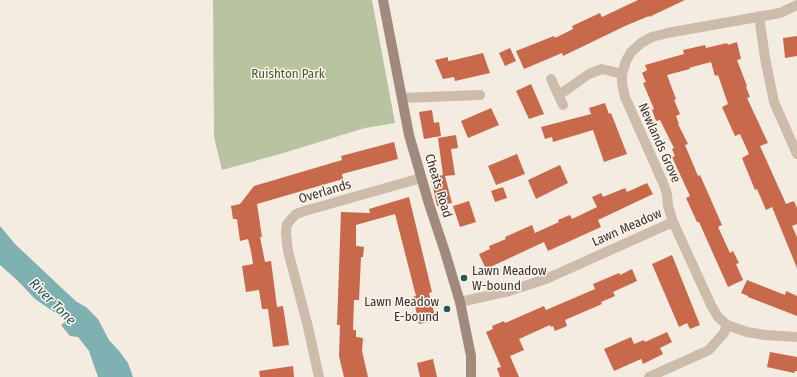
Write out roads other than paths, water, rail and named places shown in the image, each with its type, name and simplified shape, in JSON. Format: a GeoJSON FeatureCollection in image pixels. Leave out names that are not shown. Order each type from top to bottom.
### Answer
{"type":"FeatureCollection","features":[{"type":"Feature","properties":{"kind":"street","name":"Cheats Road"},"geometry":{"type":"LineString","coordinates":[[383,0],[409,135],[460,302],[471,356],[471,377]]}},
{"type":"Feature","properties":{"kind":"street","name":"Newlands Grove"},"geometry":{"type":"LineString","coordinates":[[673,222],[664,185],[625,97],[622,74],[626,61],[631,52],[641,43],[652,37],[687,28],[780,13],[797,5]]}},
{"type":"Feature","properties":{"kind":"street"},"geometry":{"type":"LineString","coordinates":[[759,16],[765,58],[774,102],[797,154]]}},
{"type":"Feature","properties":{"kind":"street"},"geometry":{"type":"LineString","coordinates":[[559,95],[589,74],[602,69],[622,74]]}},
{"type":"Feature","properties":{"kind":"street"},"geometry":{"type":"LineString","coordinates":[[552,79],[563,105]]}},
{"type":"Feature","properties":{"kind":"street"},"geometry":{"type":"LineString","coordinates":[[402,98],[480,96]]}},
{"type":"Feature","properties":{"kind":"street","name":"Overlands"},"geometry":{"type":"LineString","coordinates":[[319,377],[315,365],[308,327],[288,251],[286,234],[288,224],[296,214],[421,178]]}},
{"type":"Feature","properties":{"kind":"street","name":"Lawn Meadow"},"geometry":{"type":"LineString","coordinates":[[460,302],[509,292],[546,279],[673,222],[718,317],[727,325],[747,332],[797,338]]}},
{"type":"Feature","properties":{"kind":"street"},"geometry":{"type":"LineString","coordinates":[[649,377],[709,350],[724,333],[727,325]]}},
{"type":"Feature","properties":{"kind":"water","name":"River Tone"},"geometry":{"type":"Polygon","coordinates":[[[0,226],[15,244],[67,293],[77,302],[86,307],[98,319],[109,340],[128,363],[133,377],[98,377],[89,351],[78,337],[70,336],[61,325],[65,322],[57,314],[35,299],[0,265],[0,226]]]}},
{"type":"Feature","properties":{"kind":"place","name":"Lawn Meadow W-bound"},"geometry":{"type":"Point","coordinates":[464,278]}},
{"type":"Feature","properties":{"kind":"place","name":"Lawn Meadow E-bound"},"geometry":{"type":"Point","coordinates":[447,309]}},
{"type":"Feature","properties":{"kind":"park label","name":"Ruishton Park"},"geometry":{"type":"Point","coordinates":[288,74]}}]}
